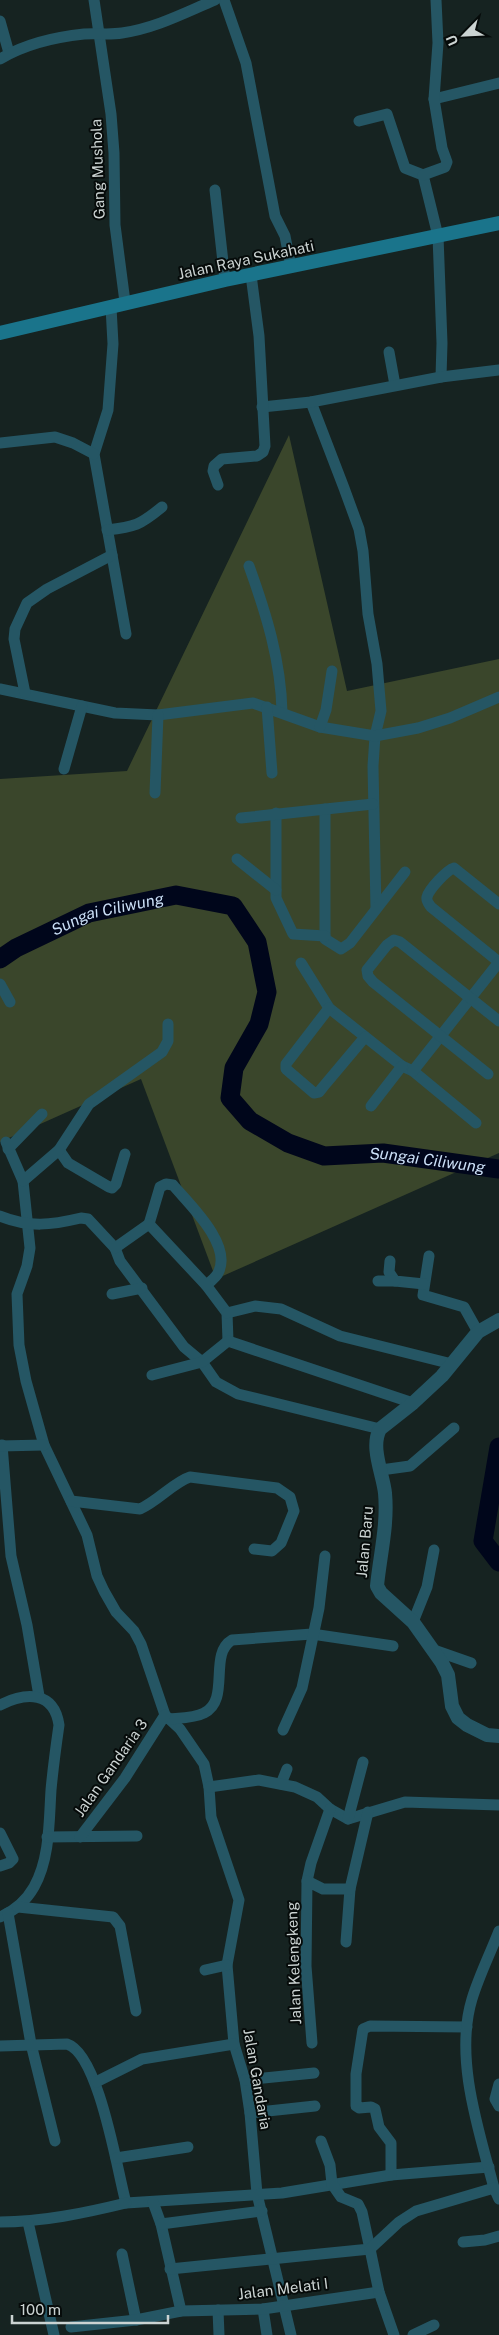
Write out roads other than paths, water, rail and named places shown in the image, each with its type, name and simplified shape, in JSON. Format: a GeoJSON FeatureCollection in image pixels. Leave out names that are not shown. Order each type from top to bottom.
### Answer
{"type":"FeatureCollection","features":[{"type":"Feature","properties":{"kind":"main road","name":"Jalan Raya Sukahati"},"geometry":{"type":"LineString","coordinates":[[0,333],[126,302],[499,222]]}},
{"type":"Feature","properties":{"kind":"street","name":"Gang Mushola"},"geometry":{"type":"LineString","coordinates":[[94,0],[113,143],[115,225],[126,302]]}},
{"type":"Feature","properties":{"kind":"street"},"geometry":{"type":"LineString","coordinates":[[0,21],[5,56],[32,44],[58,38],[85,34],[120,34],[157,25],[215,0]]}},
{"type":"Feature","properties":{"kind":"street"},"geometry":{"type":"LineString","coordinates":[[224,0],[246,63],[275,216],[285,236],[291,267]]}},
{"type":"Feature","properties":{"kind":"street"},"geometry":{"type":"LineString","coordinates":[[359,120],[387,114],[405,168],[423,175],[447,165],[434,99],[438,43],[436,0]]}},
{"type":"Feature","properties":{"kind":"street"},"geometry":{"type":"LineString","coordinates":[[434,99],[499,83]]}},
{"type":"Feature","properties":{"kind":"street"},"geometry":{"type":"LineString","coordinates":[[423,175],[438,236],[442,343],[441,377]]}},
{"type":"Feature","properties":{"kind":"street"},"geometry":{"type":"LineString","coordinates":[[215,190],[225,280]]}},
{"type":"Feature","properties":{"kind":"street"},"geometry":{"type":"LineString","coordinates":[[218,485],[213,471],[217,462],[222,459],[257,456],[263,452],[265,446],[259,336],[251,275]]}},
{"type":"Feature","properties":{"kind":"street"},"geometry":{"type":"LineString","coordinates":[[111,306],[113,344],[108,410],[94,454],[126,634]]}},
{"type":"Feature","properties":{"kind":"street"},"geometry":{"type":"LineString","coordinates":[[389,352],[395,385]]}},
{"type":"Feature","properties":{"kind":"street"},"geometry":{"type":"LineString","coordinates":[[262,408],[311,402],[441,377],[499,370]]}},
{"type":"Feature","properties":{"kind":"street"},"geometry":{"type":"LineString","coordinates":[[311,402],[359,529],[363,550],[368,614],[377,664],[381,711],[374,736],[373,804],[376,909]]}},
{"type":"Feature","properties":{"kind":"street"},"geometry":{"type":"LineString","coordinates":[[0,443],[55,437],[73,442],[94,454]]}},
{"type":"Feature","properties":{"kind":"street"},"geometry":{"type":"LineString","coordinates":[[107,530],[132,527],[142,523],[162,507]]}},
{"type":"Feature","properties":{"kind":"street"},"geometry":{"type":"LineString","coordinates":[[26,693],[14,639],[15,629],[27,603],[47,589],[112,555]]}},
{"type":"Feature","properties":{"kind":"street"},"geometry":{"type":"LineString","coordinates":[[250,566],[265,612],[277,661],[282,712]]}},
{"type":"Feature","properties":{"kind":"street"},"geometry":{"type":"LineString","coordinates":[[320,727],[326,710],[332,671]]}},
{"type":"Feature","properties":{"kind":"street"},"geometry":{"type":"LineString","coordinates":[[0,689],[26,693],[114,714],[158,715],[253,703],[320,727],[374,736],[418,728],[450,718],[499,697]]}},
{"type":"Feature","properties":{"kind":"street"},"geometry":{"type":"LineString","coordinates":[[64,769],[82,706]]}},
{"type":"Feature","properties":{"kind":"street"},"geometry":{"type":"LineString","coordinates":[[267,707],[272,773]]}},
{"type":"Feature","properties":{"kind":"street"},"geometry":{"type":"LineString","coordinates":[[155,793],[158,715]]}},
{"type":"Feature","properties":{"kind":"street"},"geometry":{"type":"LineString","coordinates":[[241,818],[373,804]]}},
{"type":"Feature","properties":{"kind":"street"},"geometry":{"type":"LineString","coordinates":[[325,809],[325,939],[332,945],[339,949],[344,948],[404,872]]}},
{"type":"Feature","properties":{"kind":"street"},"geometry":{"type":"LineString","coordinates":[[276,814],[276,898],[293,934],[325,936]]}},
{"type":"Feature","properties":{"kind":"street"},"geometry":{"type":"LineString","coordinates":[[237,859],[276,890]]}},
{"type":"Feature","properties":{"kind":"street"},"geometry":{"type":"LineString","coordinates":[[371,1106],[441,1035],[499,962],[431,908],[427,902],[427,896],[445,874],[454,868],[499,904]]}},
{"type":"Feature","properties":{"kind":"street"},"geometry":{"type":"LineString","coordinates":[[488,1074],[373,982],[368,976],[367,970],[387,945],[394,940],[400,942],[499,1021]]}},
{"type":"Feature","properties":{"kind":"street"},"geometry":{"type":"LineString","coordinates":[[300,963],[329,1008],[476,1123]]}},
{"type":"Feature","properties":{"kind":"street"},"geometry":{"type":"LineString","coordinates":[[0,984],[10,1002]]}},
{"type":"Feature","properties":{"kind":"street"},"geometry":{"type":"LineString","coordinates":[[329,1008],[286,1064],[286,1069],[314,1093],[319,1092],[324,1087],[365,1036]]}},
{"type":"Feature","properties":{"kind":"street"},"geometry":{"type":"LineString","coordinates":[[23,1181],[59,1150],[90,1104],[162,1052],[168,1041],[168,1024]]}},
{"type":"Feature","properties":{"kind":"street","name":"Jalan Gandaria"},"geometry":{"type":"LineString","coordinates":[[42,1114],[7,1146],[23,1181],[28,1223],[30,1248],[27,1266],[17,1294],[20,1344],[26,1380],[44,1445],[87,1535],[97,1576],[116,1612],[134,1631],[141,1644],[167,1717],[180,1729],[204,1764],[209,1787],[211,1817],[239,1900],[227,1965],[234,2044],[245,2080],[250,2113],[257,2194],[291,2335]]}},
{"type":"Feature","properties":{"kind":"street"},"geometry":{"type":"LineString","coordinates":[[59,1150],[68,1163],[109,1188],[116,1184],[125,1154]]}},
{"type":"Feature","properties":{"kind":"street"},"geometry":{"type":"LineString","coordinates":[[116,1248],[149,1224],[160,1187],[166,1184],[173,1185],[206,1224],[218,1244],[221,1255],[219,1271],[206,1285]]}},
{"type":"Feature","properties":{"kind":"street"},"geometry":{"type":"LineString","coordinates":[[0,1216],[13,1221],[43,1225],[88,1218],[116,1248],[120,1261],[142,1288],[170,1330],[184,1347],[202,1362],[216,1382],[238,1394],[380,1429],[413,1402],[452,1364],[478,1332],[499,1320]]}},
{"type":"Feature","properties":{"kind":"street"},"geometry":{"type":"LineString","coordinates":[[149,1224],[206,1285],[227,1313],[228,1341]]}},
{"type":"Feature","properties":{"kind":"street"},"geometry":{"type":"LineString","coordinates":[[429,1256],[424,1284],[424,1297],[464,1307],[478,1332]]}},
{"type":"Feature","properties":{"kind":"street"},"geometry":{"type":"LineString","coordinates":[[390,1261],[389,1272],[395,1281]]}},
{"type":"Feature","properties":{"kind":"street"},"geometry":{"type":"LineString","coordinates":[[378,1281],[424,1284]]}},
{"type":"Feature","properties":{"kind":"street"},"geometry":{"type":"LineString","coordinates":[[112,1294],[142,1288]]}},
{"type":"Feature","properties":{"kind":"street"},"geometry":{"type":"LineString","coordinates":[[227,1313],[255,1306],[281,1309],[340,1336],[452,1364]]}},
{"type":"Feature","properties":{"kind":"street"},"geometry":{"type":"LineString","coordinates":[[152,1375],[202,1362],[228,1341]]}},
{"type":"Feature","properties":{"kind":"street"},"geometry":{"type":"LineString","coordinates":[[228,1341],[413,1402]]}},
{"type":"Feature","properties":{"kind":"street"},"geometry":{"type":"LineString","coordinates":[[381,1470],[410,1466],[454,1428]]}},
{"type":"Feature","properties":{"kind":"street","name":"Jalan Baru"},"geometry":{"type":"LineString","coordinates":[[380,1429],[377,1451],[381,1470],[385,1516],[378,1586],[381,1593],[415,1618],[431,1649],[442,1663],[448,1675],[450,1700],[458,1718],[466,1725],[487,1735],[499,1736]]}},
{"type":"Feature","properties":{"kind":"street"},"geometry":{"type":"LineString","coordinates":[[39,1696],[28,1625],[11,1556],[1,1445],[44,1445]]}},
{"type":"Feature","properties":{"kind":"street"},"geometry":{"type":"LineString","coordinates":[[71,1501],[140,1509],[151,1504],[182,1480],[190,1477],[277,1488],[290,1497],[294,1511],[281,1543],[272,1551],[254,1549]]}},
{"type":"Feature","properties":{"kind":"street"},"geometry":{"type":"LineString","coordinates":[[415,1618],[427,1587],[434,1550]]}},
{"type":"Feature","properties":{"kind":"street"},"geometry":{"type":"LineString","coordinates":[[283,1730],[302,1688],[312,1634],[320,1608],[325,1556]]}},
{"type":"Feature","properties":{"kind":"street"},"geometry":{"type":"LineString","coordinates":[[167,1717],[199,1715],[205,1713],[210,1708],[218,1689],[224,1644],[232,1640],[312,1634],[393,1646]]}},
{"type":"Feature","properties":{"kind":"street"},"geometry":{"type":"LineString","coordinates":[[431,1649],[471,1663]]}},
{"type":"Feature","properties":{"kind":"street"},"geometry":{"type":"LineString","coordinates":[[0,1705],[9,1700],[39,1696],[51,1703],[57,1713],[59,1725],[47,1837],[41,1870],[34,1886],[9,1912]]}},
{"type":"Feature","properties":{"kind":"street","name":"Jalan Gandaria 3"},"geometry":{"type":"LineString","coordinates":[[80,1837],[125,1778],[167,1717]]}},
{"type":"Feature","properties":{"kind":"street"},"geometry":{"type":"LineString","coordinates":[[348,1819],[363,1762]]}},
{"type":"Feature","properties":{"kind":"street"},"geometry":{"type":"LineString","coordinates":[[281,1784],[288,1769]]}},
{"type":"Feature","properties":{"kind":"street"},"geometry":{"type":"LineString","coordinates":[[209,1787],[259,1780],[295,1787],[317,1796],[330,1809],[348,1819],[405,1802],[499,1805]]}},
{"type":"Feature","properties":{"kind":"street","name":"Jalan Kelengkeng"},"geometry":{"type":"LineString","coordinates":[[312,2043],[306,1966],[308,1881],[311,1863],[330,1809]]}},
{"type":"Feature","properties":{"kind":"street"},"geometry":{"type":"LineString","coordinates":[[346,1942],[350,1889],[368,1812]]}},
{"type":"Feature","properties":{"kind":"street"},"geometry":{"type":"LineString","coordinates":[[0,1833],[13,1859],[10,1863],[0,1866]]}},
{"type":"Feature","properties":{"kind":"street"},"geometry":{"type":"LineString","coordinates":[[47,1837],[137,1836]]}},
{"type":"Feature","properties":{"kind":"street","name":"Jalan Kelengkeng"},"geometry":{"type":"LineString","coordinates":[[308,1881],[323,1889],[350,1889]]}},
{"type":"Feature","properties":{"kind":"street"},"geometry":{"type":"LineString","coordinates":[[9,1912],[113,1917],[120,1926],[136,2010]]}},
{"type":"Feature","properties":{"kind":"street"},"geometry":{"type":"LineString","coordinates":[[9,1912],[31,2044],[55,2141]]}},
{"type":"Feature","properties":{"kind":"street"},"geometry":{"type":"LineString","coordinates":[[170,2269],[370,2249],[399,2222],[416,2211],[497,2190],[470,2094],[467,2027],[472,2000],[499,1931]]}},
{"type":"Feature","properties":{"kind":"street"},"geometry":{"type":"LineString","coordinates":[[205,1970],[227,1965]]}},
{"type":"Feature","properties":{"kind":"street"},"geometry":{"type":"LineString","coordinates":[[391,2174],[391,2142],[379,2127],[375,2109],[372,2107],[359,2108],[356,2106],[356,2074],[363,2029],[370,2026],[467,2027]]}},
{"type":"Feature","properties":{"kind":"street"},"geometry":{"type":"LineString","coordinates":[[0,2046],[31,2044],[67,2044],[73,2046],[96,2082],[126,2203]]}},
{"type":"Feature","properties":{"kind":"street"},"geometry":{"type":"LineString","coordinates":[[96,2082],[142,2059],[234,2044]]}},
{"type":"Feature","properties":{"kind":"street"},"geometry":{"type":"LineString","coordinates":[[245,2080],[314,2072]]}},
{"type":"Feature","properties":{"kind":"street"},"geometry":{"type":"LineString","coordinates":[[499,2084],[495,2099],[499,2106]]}},
{"type":"Feature","properties":{"kind":"street"},"geometry":{"type":"LineString","coordinates":[[250,2113],[315,2106]]}},
{"type":"Feature","properties":{"kind":"street"},"geometry":{"type":"LineString","coordinates":[[321,2140],[330,2165],[332,2184],[345,2200],[358,2204],[362,2212],[379,2292],[394,2335]]}},
{"type":"Feature","properties":{"kind":"street"},"geometry":{"type":"LineString","coordinates":[[116,2158],[188,2147]]}},
{"type":"Feature","properties":{"kind":"street"},"geometry":{"type":"LineString","coordinates":[[0,2222],[28,2222],[84,2213],[126,2203],[282,2193],[391,2174],[489,2167]]}},
{"type":"Feature","properties":{"kind":"street"},"geometry":{"type":"LineString","coordinates":[[153,2202],[161,2224],[181,2311]]}},
{"type":"Feature","properties":{"kind":"street"},"geometry":{"type":"LineString","coordinates":[[161,2224],[262,2211]]}},
{"type":"Feature","properties":{"kind":"street"},"geometry":{"type":"LineString","coordinates":[[28,2222],[54,2335]]}},
{"type":"Feature","properties":{"kind":"street"},"geometry":{"type":"LineString","coordinates":[[462,2242],[485,2240],[499,2236]]}},
{"type":"Feature","properties":{"kind":"street"},"geometry":{"type":"LineString","coordinates":[[122,2254],[136,2320]]}},
{"type":"Feature","properties":{"kind":"street","name":"Jalan Melati I"},"geometry":{"type":"LineString","coordinates":[[71,2326],[136,2320],[181,2311],[263,2309],[379,2292]]}},
{"type":"Feature","properties":{"kind":"street"},"geometry":{"type":"LineString","coordinates":[[263,2309],[267,2335]]}},
{"type":"Feature","properties":{"kind":"street"},"geometry":{"type":"LineString","coordinates":[[218,2310],[219,2335]]}},
{"type":"Feature","properties":{"kind":"street"},"geometry":{"type":"LineString","coordinates":[[413,2335],[434,2325]]}},
{"type":"Feature","properties":{"kind":"waterway","name":"Sungai Ciliwung"},"geometry":{"type":"LineString","coordinates":[[0,959],[16,948],[89,913],[176,895],[233,906],[257,942],[267,992],[259,1024],[234,1068],[230,1098],[250,1121],[288,1143],[324,1156],[383,1153],[499,1169]]}},
{"type":"Feature","properties":{"kind":"waterway","name":"Sungai Ciliwung"},"geometry":{"type":"LineString","coordinates":[[499,1447],[483,1541],[499,1562]]}}]}
